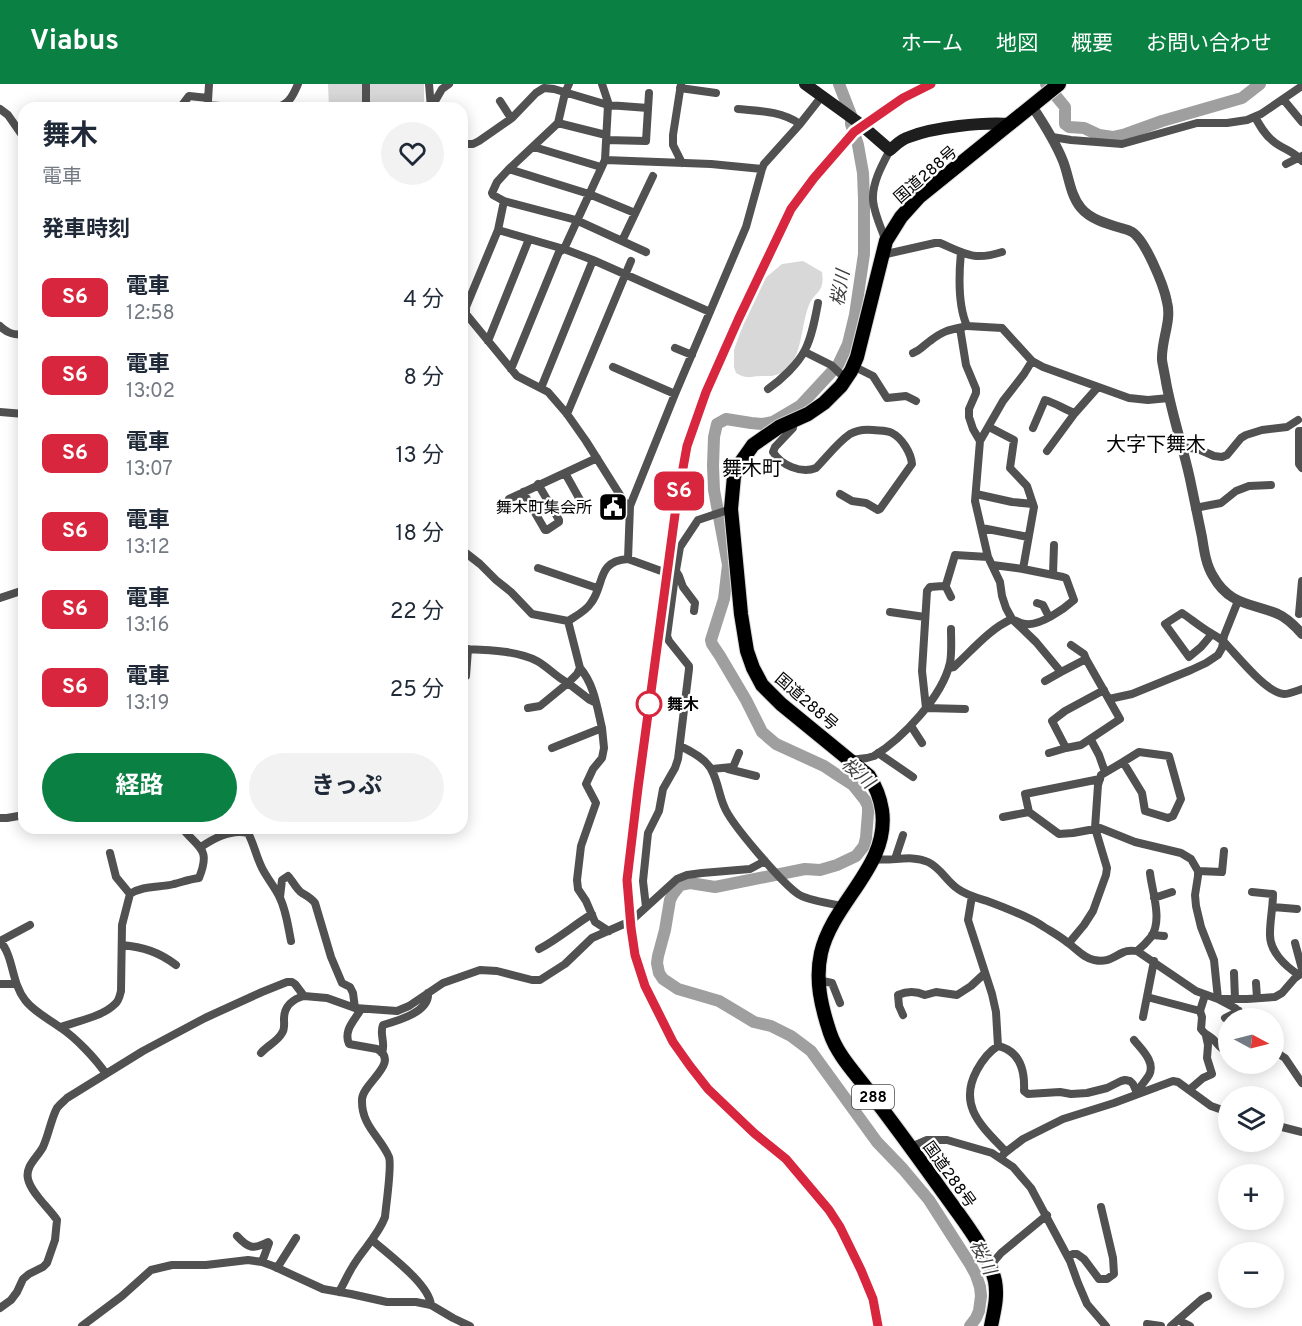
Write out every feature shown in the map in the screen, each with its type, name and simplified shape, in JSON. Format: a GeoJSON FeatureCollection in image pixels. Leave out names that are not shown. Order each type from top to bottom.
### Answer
{"type":"FeatureCollection","features":[{"type":"Feature","properties":{"kind":"highway","name":"国道288号"},"geometry":{"type":"LineString","coordinates":[[991,1326],[996,1297],[995,1283],[990,1266],[973,1234],[836,1047],[822,1009],[818,980],[825,939],[834,919],[879,848],[883,816],[881,804],[869,776],[781,704],[762,685],[753,668],[747,651],[741,614],[728,510],[734,476],[749,450],[767,435],[816,410],[853,366],[881,255],[886,241],[901,217],[919,197],[1059,84]]}},
{"type":"Feature","properties":{"kind":"main road"},"geometry":{"type":"LineString","coordinates":[[806,84],[819,91],[839,110],[859,123],[890,150],[908,137],[928,132],[975,125],[1011,124]]}},
{"type":"Feature","properties":{"kind":"street"},"geometry":{"type":"LineString","coordinates":[[207,102],[209,84]]}},
{"type":"Feature","properties":{"kind":"street"},"geometry":{"type":"LineString","coordinates":[[288,102],[298,84]]}},
{"type":"Feature","properties":{"kind":"street"},"geometry":{"type":"LineString","coordinates":[[366,84],[366,102]]}},
{"type":"Feature","properties":{"kind":"street"},"geometry":{"type":"LineString","coordinates":[[429,84],[430,102]]}},
{"type":"Feature","properties":{"kind":"street"},"geometry":{"type":"LineString","coordinates":[[434,102],[448,84]]}},
{"type":"Feature","properties":{"kind":"street"},"geometry":{"type":"LineString","coordinates":[[569,84],[558,123],[509,169],[497,182],[492,193],[504,201],[576,220],[646,252]]}},
{"type":"Feature","properties":{"kind":"street"},"geometry":{"type":"LineString","coordinates":[[511,369],[560,252],[564,249],[603,164],[608,102],[602,84]]}},
{"type":"Feature","properties":{"kind":"street"},"geometry":{"type":"LineString","coordinates":[[682,163],[673,145],[681,86],[716,93]]}},
{"type":"Feature","properties":{"kind":"street"},"geometry":{"type":"LineString","coordinates":[[1052,137],[1122,144],[1197,123],[1247,120],[1302,86]]}},
{"type":"Feature","properties":{"kind":"street"},"geometry":{"type":"LineString","coordinates":[[468,144],[476,143],[511,118],[536,93],[546,87],[608,105],[648,108]]}},
{"type":"Feature","properties":{"kind":"street"},"geometry":{"type":"LineString","coordinates":[[628,559],[630,506],[746,227],[762,169],[800,124],[819,91]]}},
{"type":"Feature","properties":{"kind":"street"},"geometry":{"type":"LineString","coordinates":[[558,123],[606,138],[646,141],[649,93]]}},
{"type":"Feature","properties":{"kind":"street"},"geometry":{"type":"LineString","coordinates":[[184,102],[189,96],[202,102]]}},
{"type":"Feature","properties":{"kind":"street"},"geometry":{"type":"LineString","coordinates":[[1283,99],[1302,122]]}},
{"type":"Feature","properties":{"kind":"street"},"geometry":{"type":"LineString","coordinates":[[501,101],[511,118]]}},
{"type":"Feature","properties":{"kind":"street"},"geometry":{"type":"LineString","coordinates":[[1035,103],[1064,164],[1074,196],[1081,207],[1096,219],[1135,234],[1143,243],[1166,296],[1169,317],[1162,361],[1209,568],[1214,579],[1238,601],[1279,614],[1302,634]]}},
{"type":"Feature","properties":{"kind":"street"},"geometry":{"type":"LineString","coordinates":[[0,108],[18,130]]}},
{"type":"Feature","properties":{"kind":"street"},"geometry":{"type":"LineString","coordinates":[[738,109],[780,113],[800,124]]}},
{"type":"Feature","properties":{"kind":"street"},"geometry":{"type":"LineString","coordinates":[[1255,117],[1260,127],[1274,142],[1301,158]]}},
{"type":"Feature","properties":{"kind":"street"},"geometry":{"type":"LineString","coordinates":[[534,147],[603,164],[682,163],[762,169]]}},
{"type":"Feature","properties":{"kind":"street"},"geometry":{"type":"LineString","coordinates":[[886,241],[874,206],[873,196],[878,177],[890,150]]}},
{"type":"Feature","properties":{"kind":"street"},"geometry":{"type":"LineString","coordinates":[[1286,164],[1301,158]]}},
{"type":"Feature","properties":{"kind":"street"},"geometry":{"type":"LineString","coordinates":[[509,169],[589,194],[635,213]]}},
{"type":"Feature","properties":{"kind":"street"},"geometry":{"type":"LineString","coordinates":[[622,241],[653,176]]}},
{"type":"Feature","properties":{"kind":"street"},"geometry":{"type":"LineString","coordinates":[[468,302],[498,230],[504,201]]}},
{"type":"Feature","properties":{"kind":"street"},"geometry":{"type":"LineString","coordinates":[[498,230],[593,260],[710,312]]}},
{"type":"Feature","properties":{"kind":"street"},"geometry":{"type":"LineString","coordinates":[[488,341],[529,239]]}},
{"type":"Feature","properties":{"kind":"street"},"geometry":{"type":"LineString","coordinates":[[881,255],[935,243],[978,257],[1002,252]]}},
{"type":"Feature","properties":{"kind":"street"},"geometry":{"type":"LineString","coordinates":[[961,252],[959,271],[966,365],[976,389],[969,409],[969,417],[980,441]]}},
{"type":"Feature","properties":{"kind":"street"},"geometry":{"type":"LineString","coordinates":[[541,388],[593,260]]}},
{"type":"Feature","properties":{"kind":"street"},"geometry":{"type":"LineString","coordinates":[[567,414],[631,261]]}},
{"type":"Feature","properties":{"kind":"street"},"geometry":{"type":"LineString","coordinates":[[768,389],[782,378],[805,352],[818,303]]}},
{"type":"Feature","properties":{"kind":"street"},"geometry":{"type":"LineString","coordinates":[[468,316],[517,376],[553,397],[597,458],[625,503],[630,506]]}},
{"type":"Feature","properties":{"kind":"street"},"geometry":{"type":"LineString","coordinates":[[0,326],[9,333],[18,334]]}},
{"type":"Feature","properties":{"kind":"street"},"geometry":{"type":"LineString","coordinates":[[913,353],[945,331],[964,327],[1002,328],[1032,361],[1043,367],[1129,398],[1148,400],[1169,398]]}},
{"type":"Feature","properties":{"kind":"street"},"geometry":{"type":"LineString","coordinates":[[675,348],[692,355]]}},
{"type":"Feature","properties":{"kind":"street"},"geometry":{"type":"LineString","coordinates":[[805,352],[831,365],[843,376]]}},
{"type":"Feature","properties":{"kind":"street"},"geometry":{"type":"LineString","coordinates":[[1032,361],[1003,401],[980,441],[976,510],[991,561],[1000,582],[1004,602],[1012,619],[1036,642],[1061,672]]}},
{"type":"Feature","properties":{"kind":"street"},"geometry":{"type":"LineString","coordinates":[[853,366],[873,376],[887,398],[906,396],[916,401]]}},
{"type":"Feature","properties":{"kind":"street"},"geometry":{"type":"LineString","coordinates":[[613,367],[675,394]]}},
{"type":"Feature","properties":{"kind":"street"},"geometry":{"type":"LineString","coordinates":[[1047,451],[1098,387]]}},
{"type":"Feature","properties":{"kind":"street"},"geometry":{"type":"LineString","coordinates":[[1033,428],[1045,400],[1075,413]]}},
{"type":"Feature","properties":{"kind":"street"},"geometry":{"type":"LineString","coordinates":[[0,412],[18,414]]}},
{"type":"Feature","properties":{"kind":"street"},"geometry":{"type":"LineString","coordinates":[[1181,447],[1222,457],[1227,455],[1240,438],[1246,435],[1287,427],[1300,419]]}},
{"type":"Feature","properties":{"kind":"street"},"geometry":{"type":"LineString","coordinates":[[1300,419],[1301,463]]}},
{"type":"Feature","properties":{"kind":"street"},"geometry":{"type":"LineString","coordinates":[[793,421],[793,428],[773,452],[782,462],[803,470],[816,468],[852,433],[862,430],[891,433],[899,438],[908,452],[912,464],[880,509],[870,504],[852,501],[840,494]]}},
{"type":"Feature","properties":{"kind":"street"},"geometry":{"type":"LineString","coordinates":[[989,427],[1014,440],[1010,468],[1027,486],[1033,504],[1034,511],[1023,569]]}},
{"type":"Feature","properties":{"kind":"street"},"geometry":{"type":"LineString","coordinates":[[509,499],[597,458]]}},
{"type":"Feature","properties":{"kind":"street"},"geometry":{"type":"LineString","coordinates":[[565,473],[584,507]]}},
{"type":"Feature","properties":{"kind":"street"},"geometry":{"type":"LineString","coordinates":[[523,492],[547,530],[559,520],[538,484]]}},
{"type":"Feature","properties":{"kind":"street"},"geometry":{"type":"LineString","coordinates":[[1195,508],[1221,503],[1236,491],[1249,486],[1271,485]]}},
{"type":"Feature","properties":{"kind":"street"},"geometry":{"type":"LineString","coordinates":[[976,494],[1033,504]]}},
{"type":"Feature","properties":{"kind":"street"},"geometry":{"type":"LineString","coordinates":[[646,907],[643,881],[648,833],[659,811],[663,789],[675,768],[680,746],[689,669],[667,636],[680,577],[680,547],[698,520],[728,510]]}},
{"type":"Feature","properties":{"kind":"street"},"geometry":{"type":"LineString","coordinates":[[981,528],[1028,537]]}},
{"type":"Feature","properties":{"kind":"street"},"geometry":{"type":"LineString","coordinates":[[1053,574],[1054,545]]}},
{"type":"Feature","properties":{"kind":"street"},"geometry":{"type":"LineString","coordinates":[[468,555],[511,592],[532,614],[568,621],[590,605],[604,572],[615,561],[628,559],[680,577]]}},
{"type":"Feature","properties":{"kind":"street"},"geometry":{"type":"LineString","coordinates":[[951,597],[945,585],[955,555],[1066,578],[1074,600],[1037,623],[1026,625],[1012,619]]}},
{"type":"Feature","properties":{"kind":"street"},"geometry":{"type":"LineString","coordinates":[[538,568],[597,588]]}},
{"type":"Feature","properties":{"kind":"street"},"geometry":{"type":"LineString","coordinates":[[1063,577],[1073,572]]}},
{"type":"Feature","properties":{"kind":"street"},"geometry":{"type":"LineString","coordinates":[[680,577],[683,587],[695,603],[694,611]]}},
{"type":"Feature","properties":{"kind":"street"},"geometry":{"type":"LineString","coordinates":[[1287,619],[1300,614],[1302,581]]}},
{"type":"Feature","properties":{"kind":"street"},"geometry":{"type":"LineString","coordinates":[[926,708],[922,671],[929,588],[945,585]]}},
{"type":"Feature","properties":{"kind":"street"},"geometry":{"type":"LineString","coordinates":[[0,598],[18,592]]}},
{"type":"Feature","properties":{"kind":"street"},"geometry":{"type":"LineString","coordinates":[[1109,699],[1132,694],[1206,663],[1218,655],[1238,601]]}},
{"type":"Feature","properties":{"kind":"street"},"geometry":{"type":"LineString","coordinates":[[1037,603],[1043,605],[1049,617]]}},
{"type":"Feature","properties":{"kind":"street"},"geometry":{"type":"LineString","coordinates":[[890,612],[925,617]]}},
{"type":"Feature","properties":{"kind":"street"},"geometry":{"type":"LineString","coordinates":[[1212,634],[1189,657],[1165,624],[1182,613],[1223,641],[1248,669],[1277,692],[1282,694],[1302,689]]}},
{"type":"Feature","properties":{"kind":"street"},"geometry":{"type":"LineString","coordinates":[[949,668],[954,667],[993,631],[1012,619]]}},
{"type":"Feature","properties":{"kind":"street"},"geometry":{"type":"LineString","coordinates":[[568,621],[580,668],[588,677],[596,703],[604,748],[602,758],[592,769],[586,784],[596,802],[580,846],[578,889],[597,924],[609,931]]}},
{"type":"Feature","properties":{"kind":"street"},"geometry":{"type":"LineString","coordinates":[[850,760],[867,758],[878,753],[911,726],[926,708],[949,668],[951,630]]}},
{"type":"Feature","properties":{"kind":"street"},"geometry":{"type":"LineString","coordinates":[[1049,753],[1077,747],[1120,719],[1084,654],[1071,645]]}},
{"type":"Feature","properties":{"kind":"street"},"geometry":{"type":"LineString","coordinates":[[468,649],[501,652],[532,659],[596,703]]}},
{"type":"Feature","properties":{"kind":"street"},"geometry":{"type":"LineString","coordinates":[[1045,681],[1086,659]]}},
{"type":"Feature","properties":{"kind":"street"},"geometry":{"type":"LineString","coordinates":[[528,708],[540,706],[568,683],[580,668]]}},
{"type":"Feature","properties":{"kind":"street"},"geometry":{"type":"LineString","coordinates":[[1066,748],[1052,720],[1104,690]]}},
{"type":"Feature","properties":{"kind":"street"},"geometry":{"type":"LineString","coordinates":[[926,708],[965,708]]}},
{"type":"Feature","properties":{"kind":"street"},"geometry":{"type":"LineString","coordinates":[[911,726],[922,743]]}},
{"type":"Feature","properties":{"kind":"street"},"geometry":{"type":"LineString","coordinates":[[552,748],[602,728]]}},
{"type":"Feature","properties":{"kind":"street"},"geometry":{"type":"LineString","coordinates":[[1069,943],[1094,911],[1107,868],[1095,828],[1102,776],[1099,755],[1091,740]]}},
{"type":"Feature","properties":{"kind":"street"},"geometry":{"type":"LineString","coordinates":[[680,746],[702,759],[712,769],[724,807],[730,817],[786,883],[798,894],[843,906]]}},
{"type":"Feature","properties":{"kind":"street"},"geometry":{"type":"LineString","coordinates":[[1123,762],[1142,793],[1145,811],[1168,818],[1173,816],[1181,799],[1169,756],[1139,752],[1123,762],[1102,776],[1025,794],[1029,812],[1059,834],[1100,828],[1144,846],[1186,855],[1198,871],[1196,906],[1201,927],[1214,960],[1218,999]]}},
{"type":"Feature","properties":{"kind":"street"},"geometry":{"type":"LineString","coordinates":[[712,769],[732,768],[739,753]]}},
{"type":"Feature","properties":{"kind":"street"},"geometry":{"type":"LineString","coordinates":[[878,753],[913,777]]}},
{"type":"Feature","properties":{"kind":"street"},"geometry":{"type":"LineString","coordinates":[[726,769],[756,776]]}},
{"type":"Feature","properties":{"kind":"street"},"geometry":{"type":"LineString","coordinates":[[1003,817],[1029,812]]}},
{"type":"Feature","properties":{"kind":"street"},"geometry":{"type":"LineString","coordinates":[[0,818],[7,819],[18,816]]}},
{"type":"Feature","properties":{"kind":"street"},"geometry":{"type":"LineString","coordinates":[[61,1027],[93,1016],[115,1004],[121,991],[122,925],[130,894],[144,888],[172,885],[199,878],[205,857],[201,847],[188,834]]}},
{"type":"Feature","properties":{"kind":"street"},"geometry":{"type":"LineString","coordinates":[[201,847],[227,834]]}},
{"type":"Feature","properties":{"kind":"street"},"geometry":{"type":"LineString","coordinates":[[248,834],[264,872],[280,897],[291,941]]}},
{"type":"Feature","properties":{"kind":"street"},"geometry":{"type":"LineString","coordinates":[[895,860],[903,836]]}},
{"type":"Feature","properties":{"kind":"street"},"geometry":{"type":"LineString","coordinates":[[1198,871],[1222,872],[1224,850]]}},
{"type":"Feature","properties":{"kind":"street"},"geometry":{"type":"LineString","coordinates":[[110,853],[116,877],[130,894]]}},
{"type":"Feature","properties":{"kind":"street"},"geometry":{"type":"LineString","coordinates":[[874,859],[918,858],[927,861],[937,867],[956,889],[1040,924],[1069,943],[1085,957],[1095,961],[1112,960],[1127,951],[1137,951],[1196,991],[1234,1008]]}},
{"type":"Feature","properties":{"kind":"street"},"geometry":{"type":"LineString","coordinates":[[261,1053],[282,1035],[286,1007],[298,998],[304,996],[327,998],[358,1008],[400,1010],[443,983],[474,972],[497,970],[532,980],[540,980],[572,959],[592,938],[628,922],[677,879],[702,873],[750,869],[766,861]]}},
{"type":"Feature","properties":{"kind":"street"},"geometry":{"type":"LineString","coordinates":[[1137,951],[1152,935],[1156,921],[1150,873]]}},
{"type":"Feature","properties":{"kind":"street"},"geometry":{"type":"LineString","coordinates":[[280,897],[282,880],[288,876],[300,892],[315,903],[331,957],[342,983],[350,987],[358,1008],[346,1035],[349,1044],[382,1053]]}},
{"type":"Feature","properties":{"kind":"street"},"geometry":{"type":"LineString","coordinates":[[1154,898],[1172,892]]}},
{"type":"Feature","properties":{"kind":"street"},"geometry":{"type":"LineString","coordinates":[[1252,892],[1273,894],[1270,936],[1274,950],[1285,965],[1301,973]]}},
{"type":"Feature","properties":{"kind":"street"},"geometry":{"type":"LineString","coordinates":[[972,896],[968,920],[996,1012],[998,1046]]}},
{"type":"Feature","properties":{"kind":"street"},"geometry":{"type":"LineString","coordinates":[[1273,908],[1297,909]]}},
{"type":"Feature","properties":{"kind":"street"},"geometry":{"type":"LineString","coordinates":[[539,950],[592,914]]}},
{"type":"Feature","properties":{"kind":"street"},"geometry":{"type":"LineString","coordinates":[[30,926],[0,941],[5,948],[16,984],[23,998],[32,1008],[73,1037],[106,1074]]}},
{"type":"Feature","properties":{"kind":"street"},"geometry":{"type":"LineString","coordinates":[[1152,935],[1164,936]]}},
{"type":"Feature","properties":{"kind":"street"},"geometry":{"type":"LineString","coordinates":[[1295,943],[1301,973]]}},
{"type":"Feature","properties":{"kind":"street"},"geometry":{"type":"LineString","coordinates":[[122,945],[141,947],[165,957],[176,965]]}},
{"type":"Feature","properties":{"kind":"street"},"geometry":{"type":"LineString","coordinates":[[1143,1017],[1154,961]]}},
{"type":"Feature","properties":{"kind":"street"},"geometry":{"type":"LineString","coordinates":[[903,1015],[898,995],[909,992],[925,995],[936,992],[957,995],[985,973]]}},
{"type":"Feature","properties":{"kind":"street"},"geometry":{"type":"LineString","coordinates":[[1234,973],[1235,999]]}},
{"type":"Feature","properties":{"kind":"street"},"geometry":{"type":"LineString","coordinates":[[1218,999],[1275,997],[1282,993],[1301,973]]}},
{"type":"Feature","properties":{"kind":"street"},"geometry":{"type":"LineString","coordinates":[[818,980],[832,983],[840,1003]]}},
{"type":"Feature","properties":{"kind":"street"},"geometry":{"type":"LineString","coordinates":[[0,1308],[11,1300],[23,1279],[45,1265],[55,1240],[57,1220],[28,1182],[27,1168],[39,1154],[49,1135],[59,1104],[143,1051],[205,1018],[262,992],[287,982],[295,984],[304,996]]}},
{"type":"Feature","properties":{"kind":"street"},"geometry":{"type":"LineString","coordinates":[[1256,983],[1257,998]]}},
{"type":"Feature","properties":{"kind":"street"},"geometry":{"type":"LineString","coordinates":[[0,984],[16,984]]}},
{"type":"Feature","properties":{"kind":"street"},"geometry":{"type":"LineString","coordinates":[[339,1292],[354,1265],[381,1228],[385,1217],[390,1163],[366,1122],[362,1099],[364,1090],[383,1068],[385,1062],[382,1053],[385,1043],[382,1026],[396,1022],[421,1008],[429,999],[428,993]]}},
{"type":"Feature","properties":{"kind":"street"},"geometry":{"type":"LineString","coordinates":[[1189,1090],[1203,1078],[1212,1074],[1207,1058],[1206,1036],[1201,1029],[1203,1019],[1200,1011],[1205,995]]}},
{"type":"Feature","properties":{"kind":"street"},"geometry":{"type":"LineString","coordinates":[[1147,997],[1200,1011]]}},
{"type":"Feature","properties":{"kind":"street"},"geometry":{"type":"LineString","coordinates":[[61,1027],[67,1014]]}},
{"type":"Feature","properties":{"kind":"street"},"geometry":{"type":"LineString","coordinates":[[1206,1036],[1212,1038],[1218,1046]]}},
{"type":"Feature","properties":{"kind":"street"},"geometry":{"type":"LineString","coordinates":[[1134,1040],[1150,1060],[1151,1065],[1150,1074],[1137,1092]]}},
{"type":"Feature","properties":{"kind":"street"},"geometry":{"type":"LineString","coordinates":[[998,1046],[1009,1050],[1019,1061],[1024,1071],[1024,1091],[1028,1094],[1087,1093],[1125,1080],[1130,1081],[1137,1092]]}},
{"type":"Feature","properties":{"kind":"street"},"geometry":{"type":"LineString","coordinates":[[998,1046],[987,1054],[970,1082],[970,1105],[978,1121],[1012,1167],[1031,1188],[1068,1257],[1087,1304],[1106,1326]]}},
{"type":"Feature","properties":{"kind":"street"},"geometry":{"type":"LineString","coordinates":[[1284,1057],[1302,1083]]}},
{"type":"Feature","properties":{"kind":"street"},"geometry":{"type":"LineString","coordinates":[[910,1147],[927,1140],[942,1139],[992,1154],[1003,1155],[1023,1139],[1063,1119],[1173,1081],[1218,1108]]}},
{"type":"Feature","properties":{"kind":"street"},"geometry":{"type":"LineString","coordinates":[[1284,1128],[1302,1132]]}},
{"type":"Feature","properties":{"kind":"street"},"geometry":{"type":"LineString","coordinates":[[1068,1257],[1073,1254],[1080,1256],[1099,1279],[1107,1279],[1114,1274],[1113,1258],[1101,1207]]}},
{"type":"Feature","properties":{"kind":"street"},"geometry":{"type":"LineString","coordinates":[[990,1266],[1001,1253],[1047,1215]]}},
{"type":"Feature","properties":{"kind":"street"},"geometry":{"type":"LineString","coordinates":[[237,1236],[246,1245],[253,1247],[269,1243],[262,1262]]}},
{"type":"Feature","properties":{"kind":"street"},"geometry":{"type":"LineString","coordinates":[[277,1268],[296,1238]]}},
{"type":"Feature","properties":{"kind":"street"},"geometry":{"type":"LineString","coordinates":[[372,1240],[425,1289],[431,1299],[431,1305]]}},
{"type":"Feature","properties":{"kind":"street"},"geometry":{"type":"LineString","coordinates":[[82,1326],[122,1296],[151,1270],[172,1265],[206,1265],[242,1260],[262,1262],[323,1289],[387,1302],[416,1302],[431,1305],[470,1326]]}},
{"type":"Feature","properties":{"kind":"street"},"geometry":{"type":"LineString","coordinates":[[1175,1323],[1208,1296]]}},
{"type":"Feature","properties":{"kind":"street"},"geometry":{"type":"LineString","coordinates":[[1175,1323],[1190,1326]]}},
{"type":"Feature","properties":{"kind":"street"},"geometry":{"type":"LineString","coordinates":[[1147,1324],[1161,1326]]}},
{"type":"Feature","properties":{"kind":"shaded area"},"geometry":{"type":"Polygon","coordinates":[[[328,84],[424,84],[424,102],[329,102],[328,84]]]}},
{"type":"Feature","properties":{"kind":"shaded area"},"geometry":{"type":"Polygon","coordinates":[[[803,261],[822,272],[823,279],[821,288],[809,305],[799,347],[790,366],[772,376],[746,377],[736,373],[734,350],[747,313],[764,279],[782,264],[803,261]]]}},
{"type":"Feature","properties":{"kind":"waterway","name":"桜川"},"geometry":{"type":"LineString","coordinates":[[839,84],[851,115],[851,124],[858,145],[863,173],[864,254],[855,315],[848,344],[838,365],[800,406],[773,422],[762,424],[726,419],[717,424],[714,437],[714,490],[728,565],[724,599],[711,640],[762,732],[776,744],[824,766],[853,785],[865,800],[868,806],[866,838],[864,846],[856,856],[820,870],[805,869],[715,887],[690,883],[680,885],[670,900],[657,963],[663,979],[678,989],[719,1001],[754,1022],[771,1026],[791,1036],[811,1051],[877,1142],[929,1200],[970,1264],[976,1275],[981,1296],[979,1311],[970,1326]]}},
{"type":"Feature","properties":{"kind":"waterway","name":"桜川"},"geometry":{"type":"LineString","coordinates":[[1046,84],[1065,107],[1065,124],[1069,127],[1084,128],[1099,135],[1113,137],[1242,98],[1260,84]]}},
{"type":"Feature","properties":{"kind":"railway"},"geometry":{"type":"LineString","coordinates":[[878,1326],[873,1299],[840,1227],[829,1210],[785,1159],[708,1089],[673,1042],[645,986],[635,955],[628,880],[632,829],[676,507],[687,446],[706,392],[791,209],[814,178],[854,132],[903,98],[931,84]]}},
{"type":"Feature","properties":{"kind":"train","name":"S6"},"geometry":{"type":"LineString","coordinates":[[878,1326],[873,1299],[861,1270],[829,1210],[786,1159],[754,1133],[708,1089],[673,1042],[645,986],[635,955],[627,880],[676,507],[687,446],[706,392],[791,209],[840,146],[854,132],[903,98],[931,84]]}},
{"type":"Feature","properties":{"kind":"place","name":"舞木町集会所"},"geometry":{"type":"Point","coordinates":[613,507]}},
{"type":"Feature","properties":{"kind":"place","name":"舞木"},"geometry":{"type":"Point","coordinates":[649,704]}},
{"type":"Feature","properties":{"kind":"district","name":"大字下舞木"},"geometry":{"type":"Point","coordinates":[1156,444]}},
{"type":"Feature","properties":{"kind":"district","name":"舞木町"},"geometry":{"type":"Point","coordinates":[752,468]}}]}
